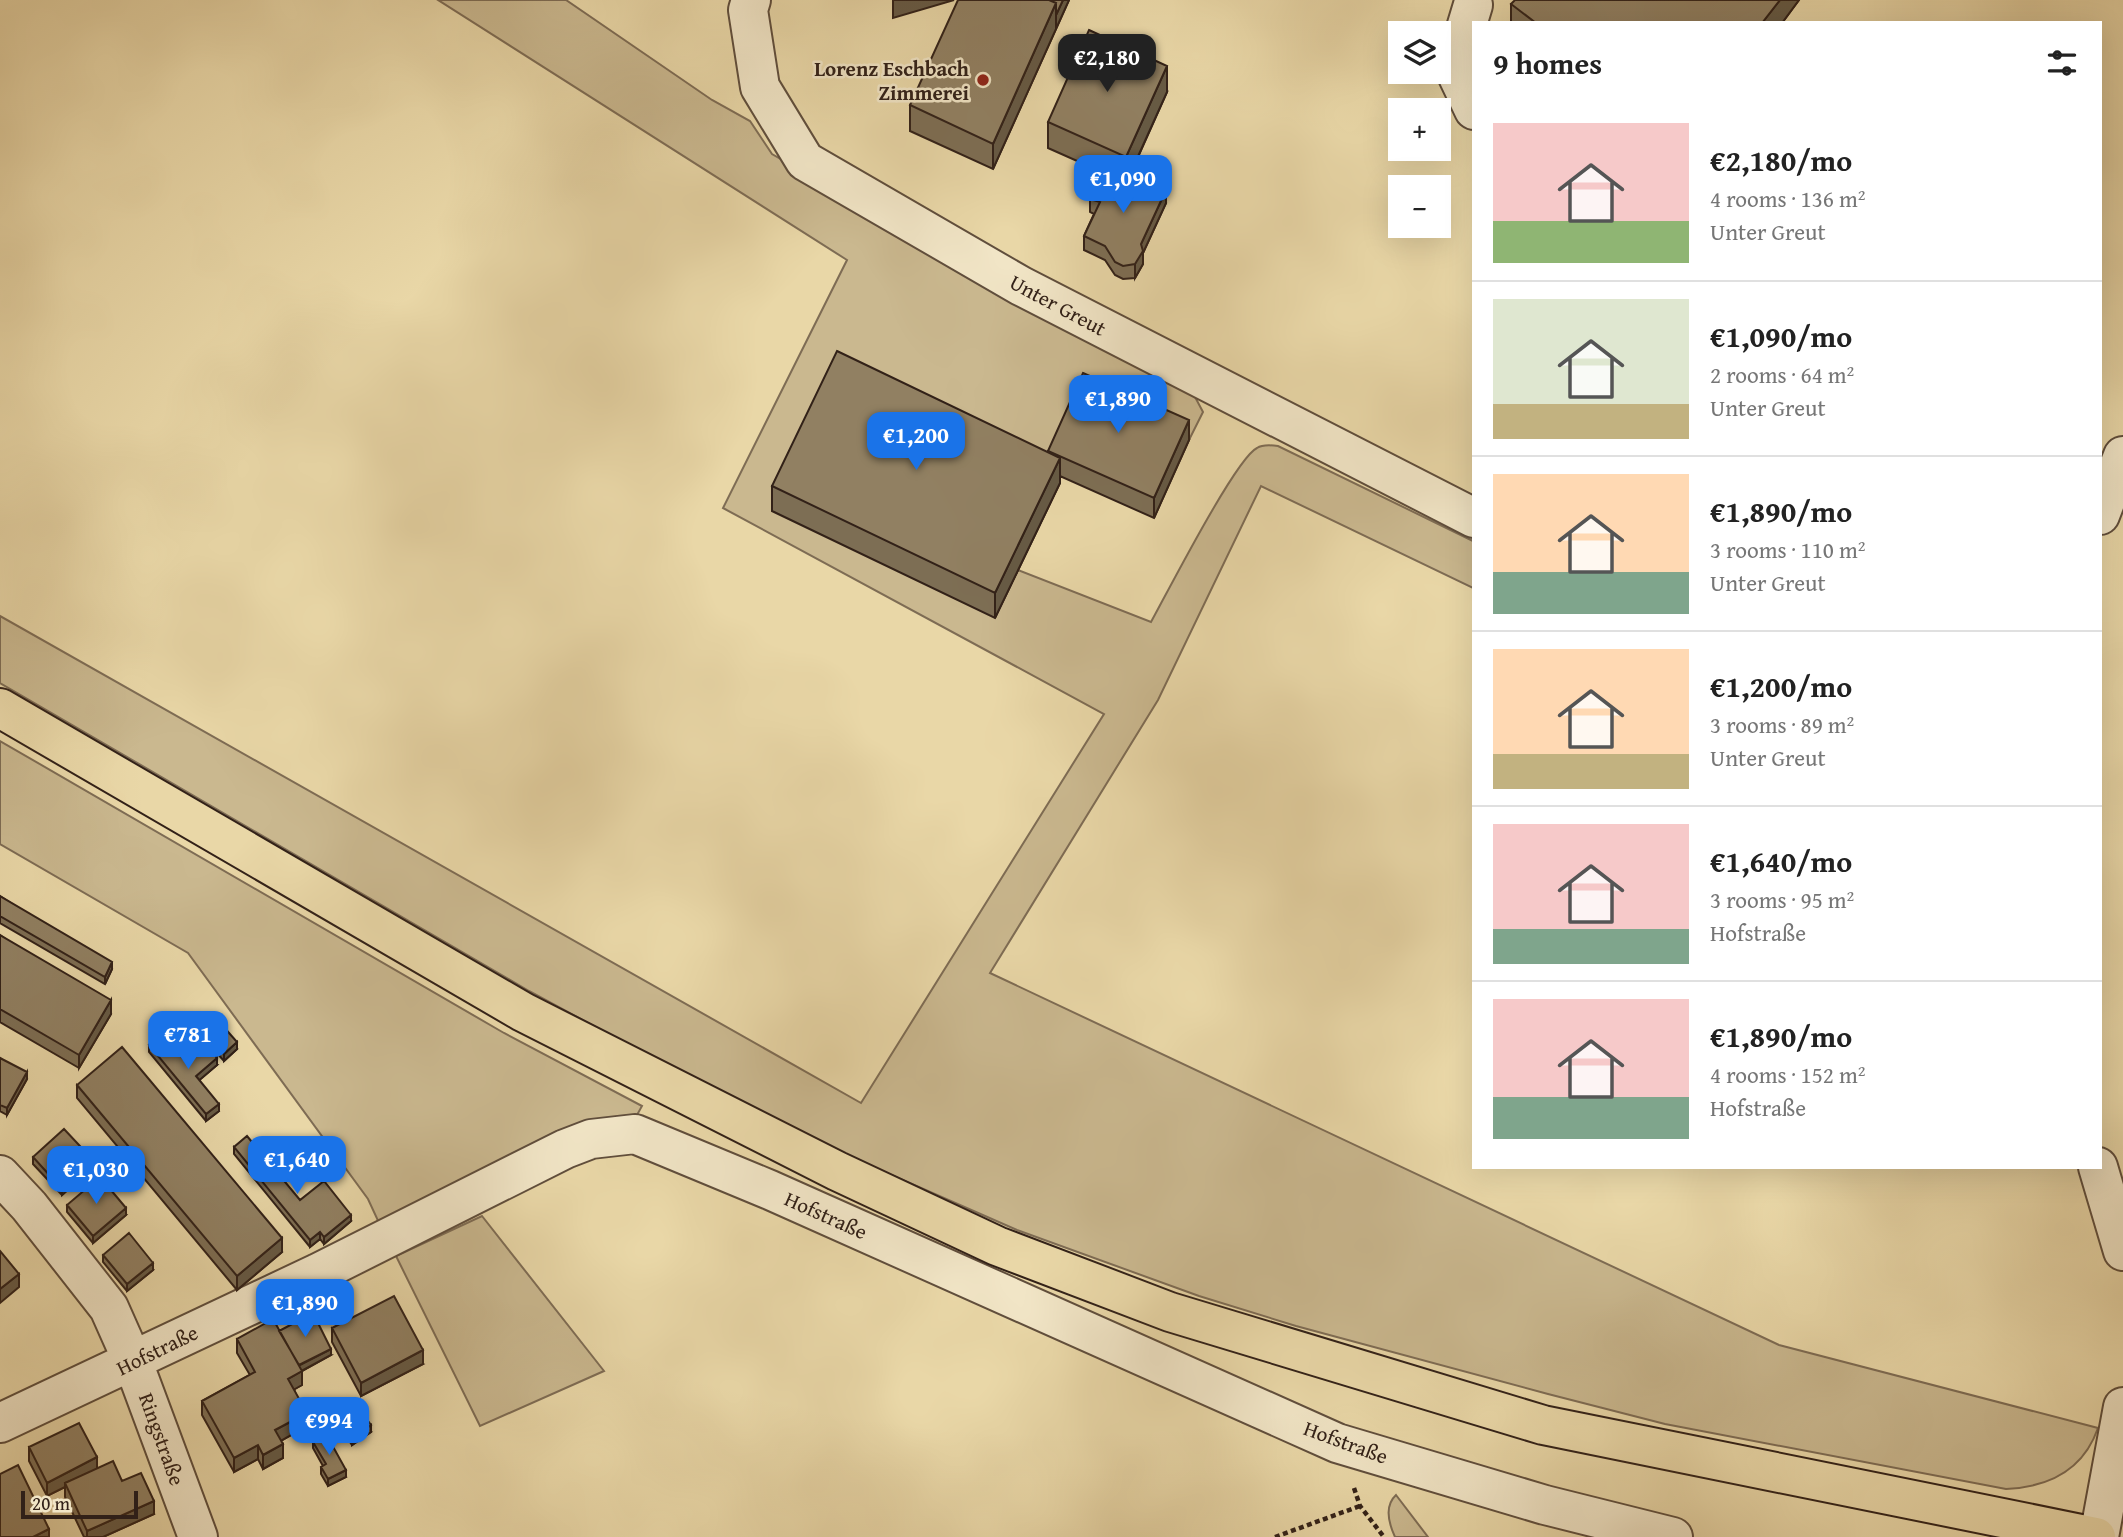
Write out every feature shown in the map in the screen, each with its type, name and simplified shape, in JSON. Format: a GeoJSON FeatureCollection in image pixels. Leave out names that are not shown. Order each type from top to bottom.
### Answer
{"type":"FeatureCollection","features":[{"type":"Feature","properties":{"kind":"main road"},"geometry":{"type":"LineString","coordinates":[[0,708],[523,1012],[836,1171],[997,1246],[1170,1312],[1543,1425],[2097,1537]]}},
{"type":"Feature","properties":{"kind":"street","name":"Unter Greut"},"geometry":{"type":"LineString","coordinates":[[751,0],[748,10],[760,87],[805,161],[1021,286],[1472,517]]}},
{"type":"Feature","properties":{"kind":"street"},"geometry":{"type":"LineString","coordinates":[[1472,106],[1454,68],[1473,5]]}},
{"type":"Feature","properties":{"kind":"street"},"geometry":{"type":"LineString","coordinates":[[2102,510],[2123,456]]}},
{"type":"Feature","properties":{"kind":"street","name":"Hofstraße"},"geometry":{"type":"LineString","coordinates":[[0,1423],[134,1362],[565,1149],[591,1139],[635,1134],[770,1190],[1337,1443],[1545,1505],[1673,1537]]}},
{"type":"Feature","properties":{"kind":"street"},"geometry":{"type":"LineString","coordinates":[[2099,1169],[2123,1251]]}},
{"type":"Feature","properties":{"kind":"street","name":"Ringstraße"},"geometry":{"type":"LineString","coordinates":[[0,1175],[29,1206],[109,1308],[134,1362],[198,1537]]}},
{"type":"Feature","properties":{"kind":"street"},"geometry":{"type":"LineString","coordinates":[[2097,1537],[2123,1408]]}},
{"type":"Feature","properties":{"kind":"path"},"geometry":{"type":"LineString","coordinates":[[1275,1537],[1360,1506]]}},
{"type":"Feature","properties":{"kind":"shaded area"},"geometry":{"type":"Polygon","coordinates":[[[438,0],[566,0],[712,100],[750,121],[772,154],[1194,395],[1203,412],[1189,440],[1083,393],[994,618],[1018,570],[1151,622],[1234,475],[1247,457],[1264,445],[1278,446],[1472,541],[1472,588],[1261,486],[1158,700],[990,973],[1779,1345],[2098,1428],[2092,1443],[2074,1466],[2036,1485],[2006,1489],[1665,1424],[1296,1326],[1199,1296],[1017,1230],[832,1149],[690,1078],[529,991],[0,683],[0,616],[861,1103],[1104,714],[723,508],[847,260],[438,0]]]}},
{"type":"Feature","properties":{"kind":"shaded area"},"geometry":{"type":"Polygon","coordinates":[[[0,741],[504,1033],[642,1106],[632,1124],[380,1225],[368,1199],[188,953],[0,844],[0,741]]]}},
{"type":"Feature","properties":{"kind":"shaded area"},"geometry":{"type":"Polygon","coordinates":[[[482,1216],[604,1371],[480,1426],[396,1256],[482,1216]]]}},
{"type":"Feature","properties":{"kind":"shaded area"},"geometry":{"type":"Polygon","coordinates":[[[1396,1495],[1428,1537],[1395,1537],[1389,1510],[1396,1495]]]}},
{"type":"Feature","properties":{"kind":"building","name":"Lorenz Eschbach Zimmerei"},"geometry":{"type":"Polygon","coordinates":[[[958,0],[1049,0],[1056,3],[993,144],[910,105],[958,0]]]}},
{"type":"Feature","properties":{"kind":"building"},"geometry":{"type":"Polygon","coordinates":[[[1049,0],[1063,0],[1056,15],[1056,3],[1049,0]]]}},
{"type":"Feature","properties":{"kind":"building"},"geometry":{"type":"Polygon","coordinates":[[[1515,0],[1780,0],[1764,21],[1533,21],[1511,4],[1515,0]]]}},
{"type":"Feature","properties":{"kind":"building"},"geometry":{"type":"Polygon","coordinates":[[[1089,30],[1167,66],[1126,157],[1048,122],[1089,30]]]}},
{"type":"Feature","properties":{"kind":"building"},"geometry":{"type":"Polygon","coordinates":[[[1114,168],[1166,190],[1141,244],[1143,251],[1135,264],[1123,266],[1115,262],[1105,246],[1084,236],[1100,202],[1090,199],[1102,172],[1111,176],[1114,168]]]}},
{"type":"Feature","properties":{"kind":"building"},"geometry":{"type":"Polygon","coordinates":[[[837,351],[1060,458],[995,593],[772,486],[837,351]]]}},
{"type":"Feature","properties":{"kind":"building"},"geometry":{"type":"Polygon","coordinates":[[[1083,373],[1189,420],[1154,498],[1048,451],[1083,373]]]}},
{"type":"Feature","properties":{"kind":"building"},"geometry":{"type":"Polygon","coordinates":[[[0,896],[112,962],[105,977],[0,916],[0,896]]]}},
{"type":"Feature","properties":{"kind":"building"},"geometry":{"type":"Polygon","coordinates":[[[0,935],[111,1000],[79,1055],[0,1009],[0,935]]]}},
{"type":"Feature","properties":{"kind":"building"},"geometry":{"type":"Polygon","coordinates":[[[222,1025],[237,1042],[224,1054],[209,1037],[222,1025]]]}},
{"type":"Feature","properties":{"kind":"building"},"geometry":{"type":"Polygon","coordinates":[[[163,1034],[186,1062],[207,1046],[217,1058],[196,1076],[219,1104],[206,1114],[149,1045],[163,1034]]]}},
{"type":"Feature","properties":{"kind":"building"},"geometry":{"type":"Polygon","coordinates":[[[122,1047],[282,1238],[237,1276],[77,1085],[122,1047]]]}},
{"type":"Feature","properties":{"kind":"building"},"geometry":{"type":"Polygon","coordinates":[[[0,1058],[27,1072],[7,1108],[0,1105],[0,1058]]]}},
{"type":"Feature","properties":{"kind":"building"},"geometry":{"type":"Polygon","coordinates":[[[64,1129],[93,1160],[62,1189],[33,1157],[64,1129]]]}},
{"type":"Feature","properties":{"kind":"building"},"geometry":{"type":"Polygon","coordinates":[[[247,1136],[300,1200],[324,1181],[351,1215],[324,1237],[320,1232],[310,1240],[234,1147],[247,1136]]]}},
{"type":"Feature","properties":{"kind":"building"},"geometry":{"type":"Polygon","coordinates":[[[100,1177],[126,1208],[93,1236],[67,1205],[100,1177]]]}},
{"type":"Feature","properties":{"kind":"building"},"geometry":{"type":"Polygon","coordinates":[[[129,1233],[153,1263],[127,1284],[103,1255],[129,1233]]]}},
{"type":"Feature","properties":{"kind":"building"},"geometry":{"type":"Polygon","coordinates":[[[0,1251],[19,1274],[0,1289],[0,1251]]]}},
{"type":"Feature","properties":{"kind":"building"},"geometry":{"type":"Polygon","coordinates":[[[394,1296],[423,1350],[361,1383],[332,1328],[394,1296]]]}},
{"type":"Feature","properties":{"kind":"building"},"geometry":{"type":"Polygon","coordinates":[[[313,1313],[331,1349],[299,1365],[279,1331],[313,1313]]]}},
{"type":"Feature","properties":{"kind":"building"},"geometry":{"type":"Polygon","coordinates":[[[273,1319],[302,1371],[288,1379],[307,1413],[275,1430],[283,1444],[263,1455],[258,1445],[234,1458],[202,1401],[255,1372],[237,1339],[273,1319]]]}},
{"type":"Feature","properties":{"kind":"building"},"geometry":{"type":"Polygon","coordinates":[[[355,1403],[371,1425],[352,1438],[337,1416],[355,1403]]]}},
{"type":"Feature","properties":{"kind":"building"},"geometry":{"type":"Polygon","coordinates":[[[79,1423],[97,1457],[47,1483],[29,1447],[79,1423]]]}},
{"type":"Feature","properties":{"kind":"building"},"geometry":{"type":"Polygon","coordinates":[[[326,1434],[346,1470],[328,1479],[321,1467],[326,1464],[313,1442],[326,1434]]]}},
{"type":"Feature","properties":{"kind":"building"},"geometry":{"type":"Polygon","coordinates":[[[113,1461],[122,1481],[141,1473],[154,1501],[87,1531],[65,1483],[113,1461]]]}},
{"type":"Feature","properties":{"kind":"building"},"geometry":{"type":"Polygon","coordinates":[[[18,1465],[49,1529],[33,1537],[0,1537],[0,1474],[18,1465]]]}},
{"type":"Feature","properties":{"kind":"place","name":"Lorenz Eschbach Zimmerei"},"geometry":{"type":"Point","coordinates":[983,80]}}]}
